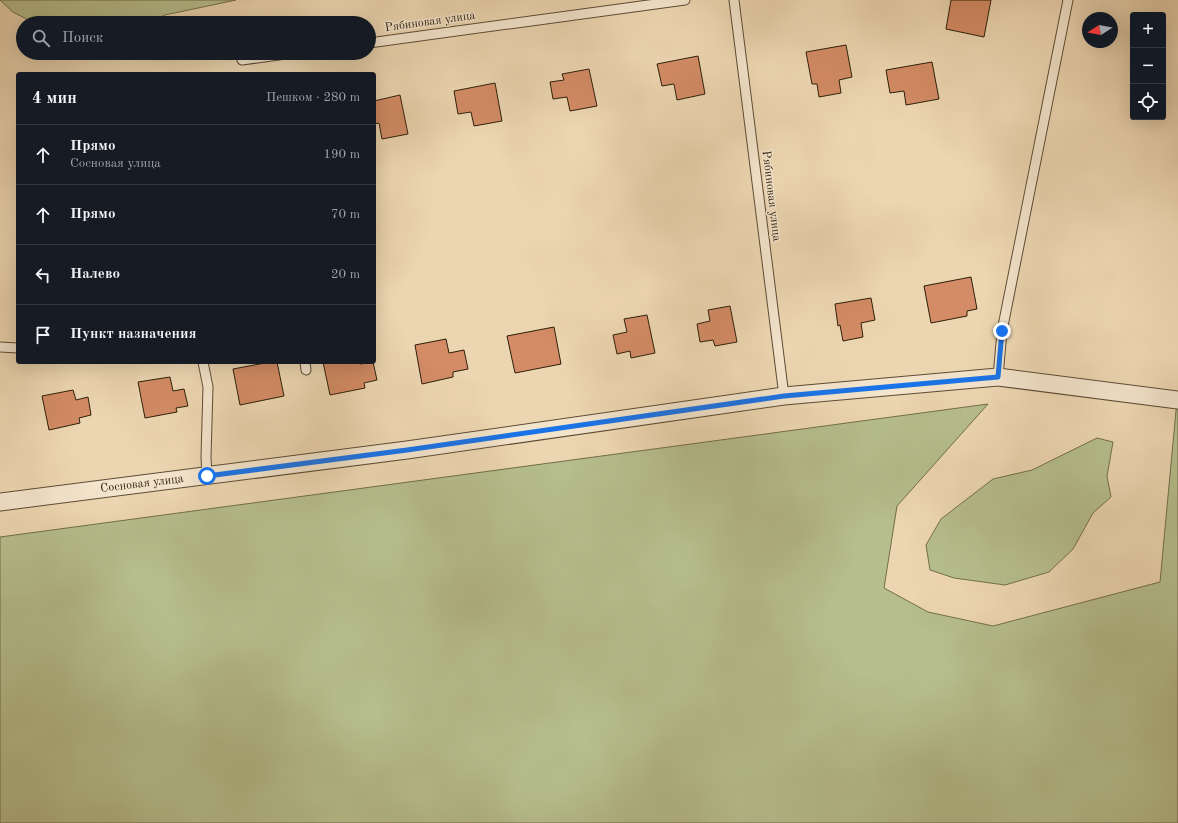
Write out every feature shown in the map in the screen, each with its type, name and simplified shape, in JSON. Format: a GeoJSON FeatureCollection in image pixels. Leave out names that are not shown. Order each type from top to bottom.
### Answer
{"type":"FeatureCollection","features":[{"type":"Feature","properties":{"kind":"street","name":"Сосновая улица"},"geometry":{"type":"LineString","coordinates":[[0,502],[407,450],[784,396],[998,377],[1178,398]]}},
{"type":"Feature","properties":{"kind":"lane","name":"Рябиновая улица"},"geometry":{"type":"LineString","coordinates":[[376,42],[685,0]]}},
{"type":"Feature","properties":{"kind":"lane","name":"Рябиновая улица"},"geometry":{"type":"LineString","coordinates":[[734,0],[784,396]]}},
{"type":"Feature","properties":{"kind":"lane"},"geometry":{"type":"LineString","coordinates":[[998,377],[1002,331],[1068,0]]}},
{"type":"Feature","properties":{"kind":"lane"},"geometry":{"type":"LineString","coordinates":[[0,347],[16,348]]}},
{"type":"Feature","properties":{"kind":"lane"},"geometry":{"type":"LineString","coordinates":[[203,364],[208,387],[206,457],[207,476]]}},
{"type":"Feature","properties":{"kind":"green space"},"geometry":{"type":"Polygon","coordinates":[[[0,0],[236,0],[163,16],[21,16],[13,12],[0,0]]]}},
{"type":"Feature","properties":{"kind":"green space"},"geometry":{"type":"Polygon","coordinates":[[[1177,400],[1178,823],[0,823],[0,537],[988,404],[897,506],[884,588],[928,612],[993,626],[1160,582],[1177,400]]]}},
{"type":"Feature","properties":{"kind":"green space"},"geometry":{"type":"Polygon","coordinates":[[[1097,438],[1113,442],[1107,476],[1111,497],[1093,513],[1073,549],[1049,572],[1005,585],[954,578],[930,570],[926,545],[941,519],[993,479],[1032,470],[1097,438]]]}},
{"type":"Feature","properties":{"kind":"building"},"geometry":{"type":"Polygon","coordinates":[[[951,0],[991,0],[984,37],[946,29],[951,0]]]}},
{"type":"Feature","properties":{"kind":"building"},"geometry":{"type":"Polygon","coordinates":[[[846,45],[852,77],[839,80],[841,93],[819,97],[817,84],[812,84],[806,52],[846,45]]]}},
{"type":"Feature","properties":{"kind":"building"},"geometry":{"type":"Polygon","coordinates":[[[698,56],[705,94],[677,100],[674,84],[662,86],[657,64],[698,56]]]}},
{"type":"Feature","properties":{"kind":"building"},"geometry":{"type":"Polygon","coordinates":[[[932,62],[939,99],[906,105],[904,91],[890,93],[886,70],[932,62]]]}},
{"type":"Feature","properties":{"kind":"building"},"geometry":{"type":"Polygon","coordinates":[[[589,69],[597,106],[570,111],[567,97],[553,99],[550,82],[564,80],[562,74],[589,69]]]}},
{"type":"Feature","properties":{"kind":"building"},"geometry":{"type":"Polygon","coordinates":[[[495,83],[502,121],[474,126],[471,112],[458,114],[454,91],[495,83]]]}},
{"type":"Feature","properties":{"kind":"building"},"geometry":{"type":"Polygon","coordinates":[[[400,95],[408,134],[382,139],[379,123],[376,124],[376,101],[400,95]]]}},
{"type":"Feature","properties":{"kind":"building"},"geometry":{"type":"Polygon","coordinates":[[[971,277],[977,309],[967,311],[967,316],[931,323],[924,286],[971,277]]]}},
{"type":"Feature","properties":{"kind":"building"},"geometry":{"type":"Polygon","coordinates":[[[871,298],[875,320],[861,323],[863,337],[843,341],[840,325],[838,326],[835,304],[871,298]]]}},
{"type":"Feature","properties":{"kind":"building"},"geometry":{"type":"Polygon","coordinates":[[[730,306],[737,342],[715,346],[713,340],[700,342],[697,324],[710,321],[708,310],[730,306]]]}},
{"type":"Feature","properties":{"kind":"building"},"geometry":{"type":"Polygon","coordinates":[[[647,315],[655,353],[631,358],[630,351],[617,354],[613,335],[627,332],[624,319],[647,315]]]}},
{"type":"Feature","properties":{"kind":"building"},"geometry":{"type":"Polygon","coordinates":[[[554,327],[561,364],[515,373],[507,336],[554,327]]]}},
{"type":"Feature","properties":{"kind":"building"},"geometry":{"type":"Polygon","coordinates":[[[446,339],[449,353],[464,350],[468,369],[453,372],[453,377],[422,384],[415,345],[446,339]]]}},
{"type":"Feature","properties":{"kind":"building"},"geometry":{"type":"Polygon","coordinates":[[[259,364],[277,364],[284,396],[240,405],[233,369],[259,364]]]}},
{"type":"Feature","properties":{"kind":"building"},"geometry":{"type":"Polygon","coordinates":[[[323,364],[373,364],[377,380],[364,383],[365,388],[330,395],[323,364]]]}},
{"type":"Feature","properties":{"kind":"building"},"geometry":{"type":"Polygon","coordinates":[[[170,377],[173,391],[184,389],[188,406],[176,408],[177,412],[145,418],[138,382],[170,377]]]}},
{"type":"Feature","properties":{"kind":"building"},"geometry":{"type":"Polygon","coordinates":[[[73,390],[76,400],[88,397],[91,415],[79,418],[80,423],[49,430],[42,396],[73,390]]]}},
{"type":"Feature","properties":{"kind":"route"},"geometry":{"type":"LineString","coordinates":[[207,476],[407,450],[784,396],[998,377],[1002,331]]}}]}
